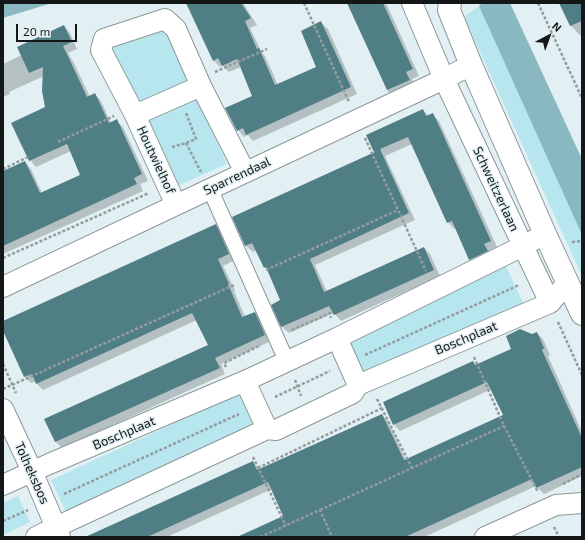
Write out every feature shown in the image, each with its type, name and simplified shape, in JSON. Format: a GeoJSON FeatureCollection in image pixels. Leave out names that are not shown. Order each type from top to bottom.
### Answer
{"type":"FeatureCollection","features":[{"type":"Feature","properties":{"kind":"street","name":"Schweitzerlaan"},"geometry":{"type":"LineString","coordinates":[[412,3],[444,79],[550,303]]}},
{"type":"Feature","properties":{"kind":"street","name":"Schweitzerlaan"},"geometry":{"type":"LineString","coordinates":[[450,3],[449,10],[471,65],[545,234],[582,314]]}},
{"type":"Feature","properties":{"kind":"street","name":"Houtwielhof"},"geometry":{"type":"LineString","coordinates":[[176,205],[133,112],[101,50],[104,39],[165,19],[176,29],[200,82],[245,172]]}},
{"type":"Feature","properties":{"kind":"street","name":"Sparrendaal"},"geometry":{"type":"LineString","coordinates":[[3,287],[471,65]]}},
{"type":"Feature","properties":{"kind":"street","name":"Houtwielhof"},"geometry":{"type":"LineString","coordinates":[[133,112],[178,96],[200,82]]}},
{"type":"Feature","properties":{"kind":"street"},"geometry":{"type":"LineString","coordinates":[[210,189],[287,362]]}},
{"type":"Feature","properties":{"kind":"street","name":"Boschplaat"},"geometry":{"type":"LineString","coordinates":[[3,485],[32,471],[287,362],[545,234]]}},
{"type":"Feature","properties":{"kind":"street","name":"Boschplaat"},"geometry":{"type":"LineString","coordinates":[[36,537],[58,532],[245,440],[267,430],[276,430],[353,393],[363,383],[550,303],[568,282]]}},
{"type":"Feature","properties":{"kind":"street"},"geometry":{"type":"LineString","coordinates":[[337,338],[348,362],[363,383]]}},
{"type":"Feature","properties":{"kind":"street"},"geometry":{"type":"LineString","coordinates":[[245,381],[267,430]]}},
{"type":"Feature","properties":{"kind":"street","name":"Tolheksbos"},"geometry":{"type":"LineString","coordinates":[[3,408],[58,532]]}},
{"type":"Feature","properties":{"kind":"street"},"geometry":{"type":"LineString","coordinates":[[485,537],[556,505],[582,503]]}},
{"type":"Feature","properties":{"kind":"path"},"geometry":{"type":"LineString","coordinates":[[304,3],[434,290]]}},
{"type":"Feature","properties":{"kind":"path"},"geometry":{"type":"LineString","coordinates":[[538,3],[582,98]]}},
{"type":"Feature","properties":{"kind":"path"},"geometry":{"type":"LineString","coordinates":[[200,82],[267,49]]}},
{"type":"Feature","properties":{"kind":"path"},"geometry":{"type":"LineString","coordinates":[[178,96],[196,139],[186,143],[210,189]]}},
{"type":"Feature","properties":{"kind":"path"},"geometry":{"type":"LineString","coordinates":[[58,142],[133,112]]}},
{"type":"Feature","properties":{"kind":"path"},"geometry":{"type":"LineString","coordinates":[[3,169],[30,156]]}},
{"type":"Feature","properties":{"kind":"path"},"geometry":{"type":"LineString","coordinates":[[3,258],[167,185]]}},
{"type":"Feature","properties":{"kind":"path"},"geometry":{"type":"LineString","coordinates":[[3,389],[398,210]]}},
{"type":"Feature","properties":{"kind":"path"},"geometry":{"type":"LineString","coordinates":[[3,521],[538,276]]}},
{"type":"Feature","properties":{"kind":"path"},"geometry":{"type":"LineString","coordinates":[[550,303],[582,375]]}},
{"type":"Feature","properties":{"kind":"path"},"geometry":{"type":"LineString","coordinates":[[466,338],[504,426],[547,509]]}},
{"type":"Feature","properties":{"kind":"path"},"geometry":{"type":"LineString","coordinates":[[363,383],[382,408],[412,468]]}},
{"type":"Feature","properties":{"kind":"path"},"geometry":{"type":"LineString","coordinates":[[258,468],[382,408]]}},
{"type":"Feature","properties":{"kind":"path"},"geometry":{"type":"LineString","coordinates":[[260,537],[504,426]]}},
{"type":"Feature","properties":{"kind":"path"},"geometry":{"type":"LineString","coordinates":[[245,440],[286,526]]}},
{"type":"Feature","properties":{"kind":"path"},"geometry":{"type":"LineString","coordinates":[[320,510],[332,537]]}},
{"type":"Feature","properties":{"kind":"shaded area"},"geometry":{"type":"Polygon","coordinates":[[[3,3],[52,3],[3,18],[3,3]]]}},
{"type":"Feature","properties":{"kind":"shaded area"},"geometry":{"type":"Polygon","coordinates":[[[482,3],[510,3],[582,159],[582,235],[479,6],[482,3]]]}},
{"type":"Feature","properties":{"kind":"shaded area"},"geometry":{"type":"Polygon","coordinates":[[[479,6],[582,235],[582,276],[464,17],[479,6]]]}},
{"type":"Feature","properties":{"kind":"shaded area"},"geometry":{"type":"Polygon","coordinates":[[[165,29],[190,85],[138,108],[108,47],[165,29]]]}},
{"type":"Feature","properties":{"kind":"shaded area"},"geometry":{"type":"Polygon","coordinates":[[[196,97],[227,164],[175,187],[144,121],[196,97]]]}},
{"type":"Feature","properties":{"kind":"shaded area"},"geometry":{"type":"Polygon","coordinates":[[[506,266],[523,303],[365,376],[348,338],[506,266]]]}},
{"type":"Feature","properties":{"kind":"shaded area"},"geometry":{"type":"Polygon","coordinates":[[[240,393],[255,425],[66,512],[51,480],[240,393]]]}},
{"type":"Feature","properties":{"kind":"shaded area"},"geometry":{"type":"Polygon","coordinates":[[[18,496],[30,522],[3,535],[3,503],[18,496]]]}},
{"type":"Feature","properties":{"kind":"building"},"geometry":{"type":"Polygon","coordinates":[[[186,3],[241,3],[251,18],[245,21],[257,49],[259,48],[275,85],[316,67],[301,31],[321,21],[351,87],[246,135],[243,128],[237,131],[225,108],[252,96],[237,59],[222,66],[218,58],[213,61],[186,3]]]}},
{"type":"Feature","properties":{"kind":"building"},"geometry":{"type":"Polygon","coordinates":[[[347,3],[383,3],[413,69],[406,72],[410,80],[387,90],[347,3]]]}},
{"type":"Feature","properties":{"kind":"building"},"geometry":{"type":"Polygon","coordinates":[[[559,3],[582,3],[582,21],[570,26],[559,3]]]}},
{"type":"Feature","properties":{"kind":"building"},"geometry":{"type":"Polygon","coordinates":[[[64,25],[72,42],[63,46],[87,97],[95,93],[109,123],[117,119],[142,174],[134,178],[137,184],[3,246],[3,171],[25,161],[40,193],[80,175],[67,144],[29,161],[11,123],[45,107],[42,91],[43,67],[29,73],[17,47],[64,25]]]}},
{"type":"Feature","properties":{"kind":"building"},"geometry":{"type":"Polygon","coordinates":[[[423,109],[426,116],[433,113],[441,130],[491,241],[484,244],[488,251],[469,260],[452,221],[447,223],[408,137],[380,149],[409,213],[310,259],[324,292],[424,247],[434,270],[334,315],[329,306],[281,327],[271,305],[280,300],[266,267],[264,268],[252,243],[245,246],[232,217],[377,151],[374,152],[366,135],[423,109]]]}},
{"type":"Feature","properties":{"kind":"building"},"geometry":{"type":"Polygon","coordinates":[[[216,224],[229,254],[218,259],[242,317],[255,312],[265,335],[215,358],[220,368],[55,442],[44,419],[208,345],[192,313],[36,384],[32,374],[24,377],[3,331],[3,321],[216,224]]]}},
{"type":"Feature","properties":{"kind":"building"},"geometry":{"type":"Polygon","coordinates":[[[520,329],[532,334],[537,332],[544,348],[542,350],[582,438],[582,467],[536,488],[532,479],[405,537],[237,537],[283,516],[268,482],[147,537],[85,537],[253,461],[257,470],[382,414],[404,460],[503,415],[487,382],[393,425],[383,402],[473,361],[475,365],[511,349],[506,336],[520,329]]]}}]}
